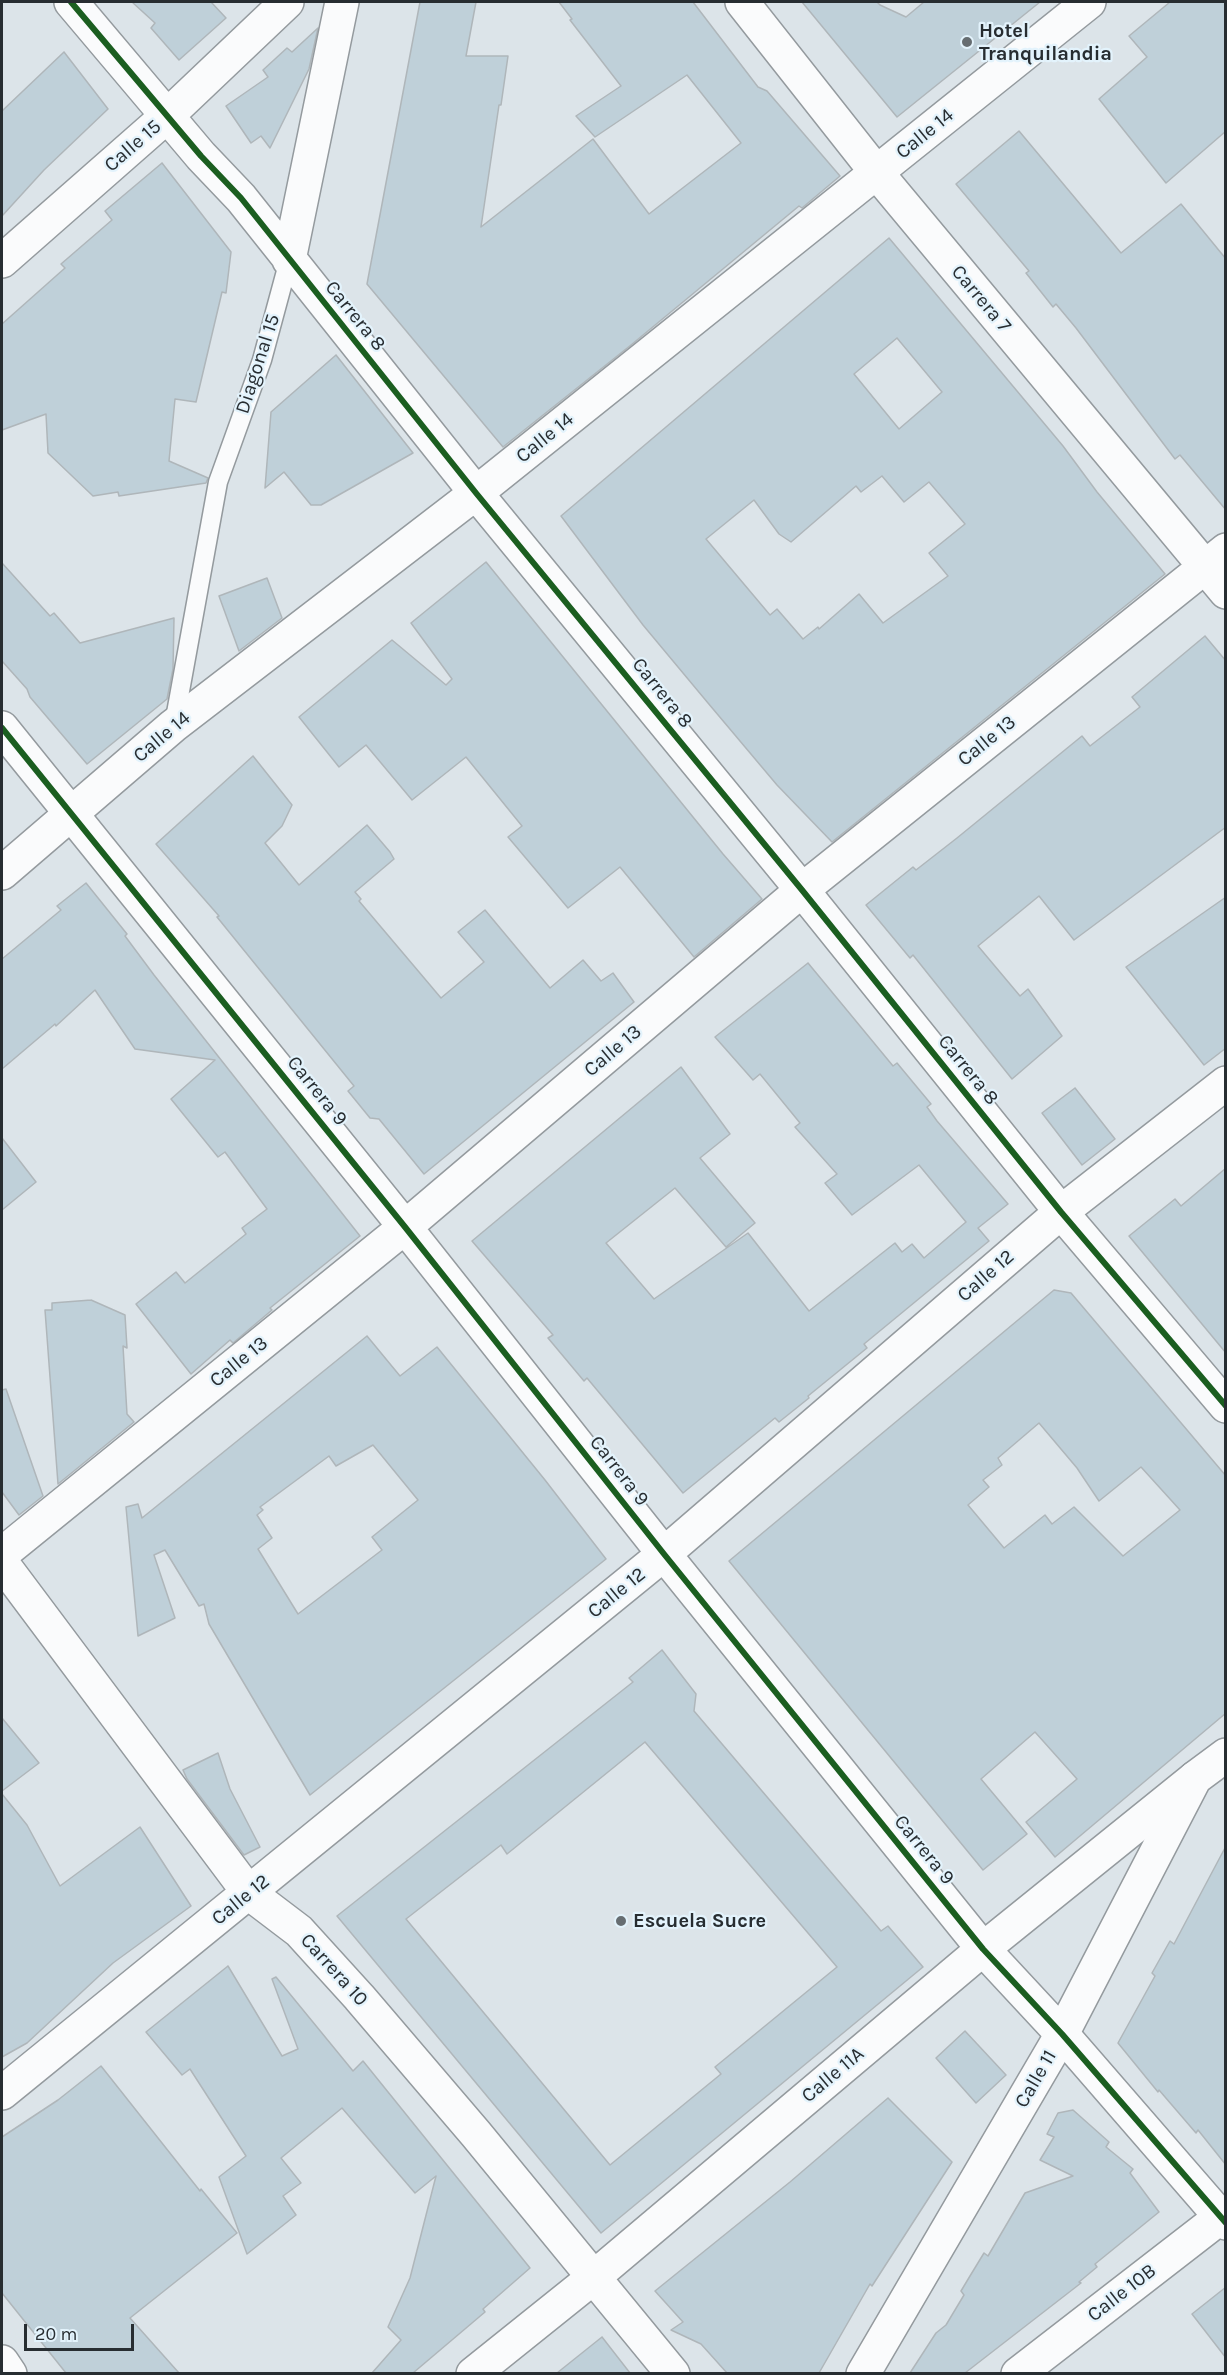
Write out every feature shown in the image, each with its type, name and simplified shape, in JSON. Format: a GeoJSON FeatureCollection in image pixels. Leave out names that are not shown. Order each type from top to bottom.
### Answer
{"type":"FeatureCollection","features":[{"type":"Feature","properties":{"kind":"street","name":"Carrera 8"},"geometry":{"type":"LineString","coordinates":[[71,2],[167,116],[241,198],[476,493],[802,890],[1060,1212],[1226,1406]]}},
{"type":"Feature","properties":{"kind":"street","name":"Calle 15"},"geometry":{"type":"LineString","coordinates":[[2,261],[167,116],[287,2]]}},
{"type":"Feature","properties":{"kind":"street","name":"Diagonal 15"},"geometry":{"type":"LineString","coordinates":[[289,260],[342,2]]}},
{"type":"Feature","properties":{"kind":"street","name":"Carrera 7"},"geometry":{"type":"LineString","coordinates":[[742,2],[877,173],[1215,559],[1226,592]]}},
{"type":"Feature","properties":{"kind":"street","name":"Calle 14"},"geometry":{"type":"LineString","coordinates":[[2,873],[173,726],[476,493],[1089,2]]}},
{"type":"Feature","properties":{"kind":"street","name":"Calle 13"},"geometry":{"type":"LineString","coordinates":[[2,1554],[405,1227],[802,890],[1215,559]]}},
{"type":"Feature","properties":{"kind":"street","name":"Carrera 9"},"geometry":{"type":"LineString","coordinates":[[2,728],[983,1949],[1062,2034],[1224,2218]]}},
{"type":"Feature","properties":{"kind":"street","name":"Calle 12"},"geometry":{"type":"LineString","coordinates":[[2,2093],[664,1554],[1060,1212],[1226,1083]]}},
{"type":"Feature","properties":{"kind":"street","name":"Carrera 10"},"geometry":{"type":"LineString","coordinates":[[2,1563],[249,1893],[299,1930],[469,2126],[673,2373]]}},
{"type":"Feature","properties":{"kind":"street","name":"Calle 11"},"geometry":{"type":"LineString","coordinates":[[862,2373],[1062,2034],[1195,1778],[1226,1755]]}},
{"type":"Feature","properties":{"kind":"street","name":"Calle 11A"},"geometry":{"type":"LineString","coordinates":[[473,2373],[594,2277],[983,1949],[1195,1778]]}},
{"type":"Feature","properties":{"kind":"street","name":"Calle 10B"},"geometry":{"type":"LineString","coordinates":[[1018,2373],[1224,2218]]}},
{"type":"Feature","properties":{"kind":"street"},"geometry":{"type":"LineString","coordinates":[[2,2362],[10,2373]]}},
{"type":"Feature","properties":{"kind":"lane","name":"Diagonal 15"},"geometry":{"type":"LineString","coordinates":[[173,726],[218,482],[262,360],[289,260]]}},
{"type":"Feature","properties":{"kind":"building"},"geometry":{"type":"Polygon","coordinates":[[[132,2],[211,2],[226,18],[179,60],[151,28],[155,23],[132,2]]]}},
{"type":"Feature","properties":{"kind":"building"},"geometry":{"type":"Polygon","coordinates":[[[420,2],[476,2],[466,56],[508,56],[481,227],[593,139],[649,214],[741,143],[687,75],[595,137],[576,116],[621,86],[570,20],[572,19],[559,2],[693,2],[758,87],[767,91],[840,176],[802,208],[799,206],[503,447],[367,284],[420,2]]]}},
{"type":"Feature","properties":{"kind":"building"},"geometry":{"type":"Polygon","coordinates":[[[802,2],[877,2],[906,17],[924,2],[1040,2],[897,117],[802,2]]]}},
{"type":"Feature","properties":{"kind":"building"},"geometry":{"type":"Polygon","coordinates":[[[1170,2],[1226,2],[1226,131],[1166,183],[1099,99],[1147,57],[1129,36],[1170,2]]]}},
{"type":"Feature","properties":{"kind":"building"},"geometry":{"type":"Polygon","coordinates":[[[318,28],[309,69],[270,148],[261,136],[251,143],[226,106],[268,77],[263,70],[287,48],[292,52],[318,28]]]}},
{"type":"Feature","properties":{"kind":"building"},"geometry":{"type":"Polygon","coordinates":[[[64,52],[108,109],[44,170],[2,216],[2,111],[64,52]]]}},
{"type":"Feature","properties":{"kind":"building"},"geometry":{"type":"Polygon","coordinates":[[[1019,131],[1121,253],[1181,204],[1226,259],[1226,510],[1180,455],[1175,459],[1076,328],[1056,304],[1053,307],[1026,273],[1029,271],[956,184],[1019,131]]]}},
{"type":"Feature","properties":{"kind":"building"},"geometry":{"type":"Polygon","coordinates":[[[162,163],[231,252],[226,293],[222,292],[196,402],[175,399],[169,461],[208,478],[206,483],[119,496],[118,492],[93,496],[48,453],[46,414],[2,430],[2,324],[65,268],[61,264],[112,220],[105,211],[162,163]]]}},
{"type":"Feature","properties":{"kind":"building"},"geometry":{"type":"Polygon","coordinates":[[[889,238],[1063,446],[1097,492],[1165,574],[832,842],[777,785],[643,625],[561,516],[889,238]],[[897,338],[854,374],[899,429],[942,392],[897,338]],[[882,476],[861,492],[856,486],[791,542],[779,534],[754,500],[706,539],[770,615],[777,609],[803,639],[818,627],[819,629],[859,594],[883,623],[948,576],[929,553],[965,524],[929,482],[904,502],[882,476]]]}},
{"type":"Feature","properties":{"kind":"building"},"geometry":{"type":"Polygon","coordinates":[[[336,355],[413,453],[321,505],[311,505],[284,472],[265,488],[271,412],[336,355]]]}},
{"type":"Feature","properties":{"kind":"building"},"geometry":{"type":"Polygon","coordinates":[[[486,562],[762,899],[694,957],[620,867],[568,908],[508,837],[522,826],[466,757],[412,800],[366,745],[339,767],[299,717],[392,640],[446,685],[452,679],[411,623],[486,562]]]}},
{"type":"Feature","properties":{"kind":"building"},"geometry":{"type":"Polygon","coordinates":[[[2,563],[50,616],[54,613],[80,643],[174,618],[173,669],[167,699],[87,764],[2,661],[2,563]]]}},
{"type":"Feature","properties":{"kind":"building"},"geometry":{"type":"Polygon","coordinates":[[[267,578],[282,618],[239,651],[219,596],[267,578]]]}},
{"type":"Feature","properties":{"kind":"building"},"geometry":{"type":"Polygon","coordinates":[[[1205,636],[1226,661],[1226,827],[1074,940],[1039,896],[978,946],[1020,996],[1028,989],[1062,1036],[1012,1079],[913,955],[910,958],[866,905],[913,867],[916,870],[957,838],[1082,736],[1090,746],[1140,707],[1132,697],[1205,636]]]}},
{"type":"Feature","properties":{"kind":"building"},"geometry":{"type":"Polygon","coordinates":[[[253,756],[292,805],[282,826],[265,843],[299,885],[367,825],[390,852],[394,859],[355,892],[361,899],[359,901],[441,998],[484,962],[458,932],[485,910],[550,988],[583,960],[601,981],[613,973],[634,1002],[424,1174],[379,1119],[370,1118],[348,1091],[354,1086],[217,917],[219,916],[156,844],[253,756]]]}},
{"type":"Feature","properties":{"kind":"building"},"geometry":{"type":"Polygon","coordinates":[[[86,883],[127,934],[125,936],[154,975],[360,1236],[270,1308],[272,1310],[233,1343],[230,1340],[191,1374],[136,1304],[176,1272],[185,1283],[246,1234],[242,1228],[267,1209],[225,1152],[218,1157],[171,1099],[215,1060],[135,1049],[95,990],[56,1026],[55,1024],[2,1069],[2,959],[61,910],[57,906],[86,883]]]}},
{"type":"Feature","properties":{"kind":"building"},"geometry":{"type":"Polygon","coordinates":[[[1226,897],[1226,1048],[1204,1065],[1126,967],[1226,897]]]}},
{"type":"Feature","properties":{"kind":"building"},"geometry":{"type":"Polygon","coordinates":[[[808,963],[893,1066],[897,1063],[931,1104],[927,1107],[937,1121],[1008,1204],[978,1228],[989,1241],[864,1344],[867,1348],[808,1396],[809,1398],[779,1422],[775,1418],[683,1493],[587,1378],[584,1381],[548,1338],[553,1335],[472,1241],[681,1067],[730,1134],[700,1158],[755,1223],[726,1247],[675,1188],[606,1243],[654,1299],[748,1233],[809,1311],[895,1243],[902,1252],[912,1244],[924,1258],[966,1222],[919,1165],[852,1215],[825,1183],[837,1174],[795,1127],[800,1123],[760,1074],[753,1080],[715,1037],[808,963]]]}},
{"type":"Feature","properties":{"kind":"building"},"geometry":{"type":"Polygon","coordinates":[[[1075,1088],[1115,1139],[1082,1165],[1042,1113],[1075,1088]]]}},
{"type":"Feature","properties":{"kind":"building"},"geometry":{"type":"Polygon","coordinates":[[[2,1138],[36,1182],[2,1210],[2,1138]]]}},
{"type":"Feature","properties":{"kind":"building"},"geometry":{"type":"Polygon","coordinates":[[[1226,1168],[1226,1353],[1129,1236],[1175,1199],[1181,1206],[1226,1168]]]}},
{"type":"Feature","properties":{"kind":"building"},"geometry":{"type":"Polygon","coordinates":[[[1054,1290],[1071,1293],[1226,1476],[1226,1713],[1055,1857],[1026,1822],[1077,1779],[1035,1732],[981,1779],[1027,1834],[983,1870],[729,1561],[1054,1290]],[[1039,1423],[998,1458],[1002,1465],[983,1480],[989,1487],[968,1505],[1004,1548],[1045,1515],[1052,1524],[1074,1507],[1123,1556],[1180,1510],[1141,1467],[1099,1501],[1077,1468],[1039,1423]]]}},
{"type":"Feature","properties":{"kind":"building"},"geometry":{"type":"Polygon","coordinates":[[[91,1300],[125,1315],[127,1348],[123,1346],[127,1414],[134,1422],[58,1484],[45,1310],[52,1310],[52,1303],[91,1300]]]}},
{"type":"Feature","properties":{"kind":"building"},"geometry":{"type":"Polygon","coordinates":[[[367,1336],[400,1376],[437,1347],[606,1559],[310,1795],[209,1624],[204,1604],[199,1606],[165,1550],[154,1555],[175,1618],[138,1636],[126,1507],[138,1504],[142,1518],[367,1336]],[[373,1445],[336,1466],[329,1456],[260,1507],[263,1510],[257,1515],[272,1538],[258,1549],[298,1614],[382,1550],[372,1537],[418,1500],[373,1445]]]}},
{"type":"Feature","properties":{"kind":"building"},"geometry":{"type":"Polygon","coordinates":[[[6,1389],[43,1496],[19,1515],[2,1492],[2,1390],[6,1389]]]}},
{"type":"Feature","properties":{"kind":"building"},"geometry":{"type":"Polygon","coordinates":[[[662,1650],[696,1694],[694,1711],[881,1931],[888,1926],[923,1967],[601,2233],[337,1916],[633,1682],[629,1678],[662,1650]],[[645,1742],[507,1854],[501,1845],[406,1919],[610,2165],[721,2074],[715,2067],[837,1967],[645,1742]]]}},
{"type":"Feature","properties":{"kind":"building"},"geometry":{"type":"Polygon","coordinates":[[[2,1718],[39,1763],[2,1791],[2,1718]]]}},
{"type":"Feature","properties":{"kind":"building"},"geometry":{"type":"Polygon","coordinates":[[[218,1753],[230,1789],[260,1847],[244,1855],[187,1779],[183,1770],[218,1753]]]}},
{"type":"Feature","properties":{"kind":"building"},"geometry":{"type":"Polygon","coordinates":[[[2,1794],[27,1825],[60,1886],[140,1827],[191,1906],[113,1963],[27,2043],[2,2057],[2,1794]]]}},
{"type":"Feature","properties":{"kind":"building"},"geometry":{"type":"Polygon","coordinates":[[[1226,1846],[1226,2165],[1198,2130],[1196,2133],[1159,2090],[1158,2092],[1118,2043],[1155,1976],[1152,1973],[1170,1941],[1174,1944],[1226,1846]]]}},
{"type":"Feature","properties":{"kind":"building"},"geometry":{"type":"Polygon","coordinates":[[[228,1966],[282,2056],[298,2049],[272,1979],[276,1977],[353,2071],[363,2061],[530,2268],[483,2309],[485,2312],[413,2373],[372,2373],[401,2340],[388,2327],[410,2278],[436,2176],[415,2193],[342,2108],[281,2158],[301,2183],[283,2196],[296,2215],[247,2254],[219,2177],[246,2156],[190,2069],[182,2075],[146,2032],[228,1966]]]}},
{"type":"Feature","properties":{"kind":"building"},"geometry":{"type":"Polygon","coordinates":[[[965,2031],[1006,2075],[976,2103],[936,2058],[965,2031]]]}},
{"type":"Feature","properties":{"kind":"building"},"geometry":{"type":"Polygon","coordinates":[[[101,2066],[200,2191],[201,2189],[237,2233],[130,2318],[179,2373],[66,2373],[2,2293],[2,2137],[58,2100],[101,2066]]]}},
{"type":"Feature","properties":{"kind":"building"},"geometry":{"type":"Polygon","coordinates":[[[888,2098],[952,2162],[872,2286],[870,2284],[819,2373],[727,2373],[701,2344],[671,2330],[683,2322],[655,2291],[790,2182],[888,2098]]]}},
{"type":"Feature","properties":{"kind":"building"},"geometry":{"type":"Polygon","coordinates":[[[1073,2110],[1109,2142],[1106,2147],[1133,2169],[1130,2173],[1159,2212],[1095,2264],[1097,2267],[1079,2282],[1081,2283],[965,2373],[910,2373],[936,2333],[946,2325],[964,2295],[961,2291],[984,2253],[988,2256],[1025,2193],[1073,2176],[1040,2160],[1054,2137],[1047,2134],[1058,2113],[1073,2110]]]}},
{"type":"Feature","properties":{"kind":"building"},"geometry":{"type":"Polygon","coordinates":[[[1226,2287],[1226,2358],[1192,2314],[1226,2287]]]}},
{"type":"Feature","properties":{"kind":"building"},"geometry":{"type":"Polygon","coordinates":[[[602,2337],[630,2373],[557,2373],[602,2337]]]}},
{"type":"Feature","properties":{"kind":"cycle path"},"geometry":{"type":"LineString","coordinates":[[71,2],[201,156],[241,198],[476,493],[802,890],[1061,1212],[1226,1406]]}},
{"type":"Feature","properties":{"kind":"cycle path"},"geometry":{"type":"LineString","coordinates":[[2,728],[983,1949],[1062,2034],[1226,2223]]}},
{"type":"Feature","properties":{"kind":"place","name":"Hotel Tranquilandia"},"geometry":{"type":"Point","coordinates":[967,42]}},
{"type":"Feature","properties":{"kind":"place","name":"Escuela Sucre"},"geometry":{"type":"Point","coordinates":[621,1921]}}]}
